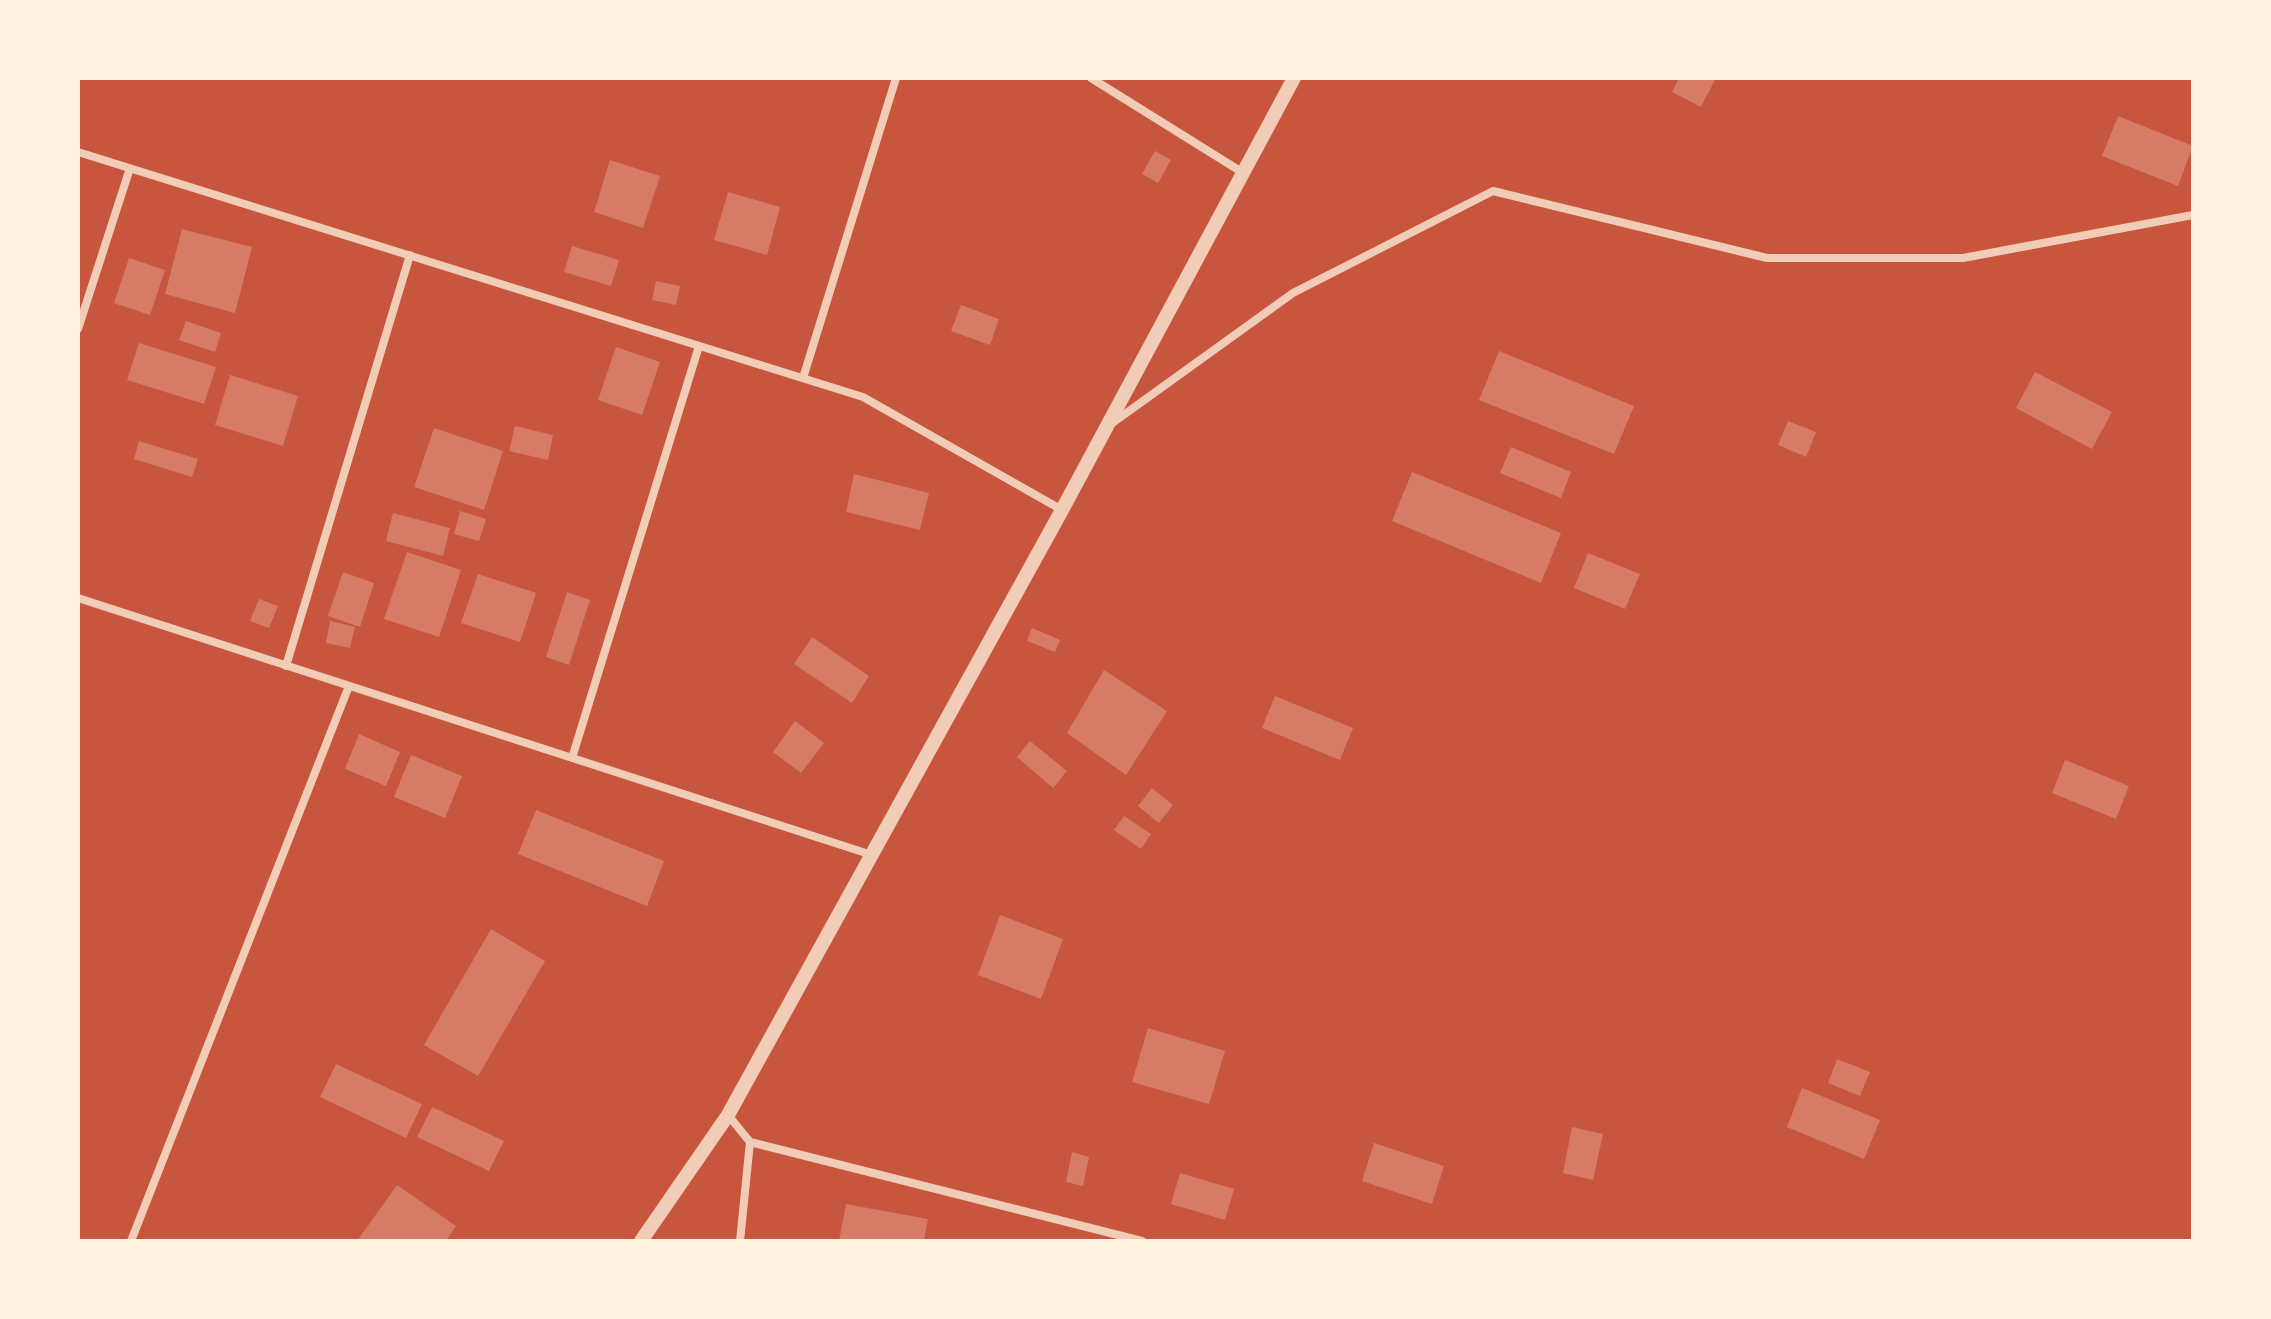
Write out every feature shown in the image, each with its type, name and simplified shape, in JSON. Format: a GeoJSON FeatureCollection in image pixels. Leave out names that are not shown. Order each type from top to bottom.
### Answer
{"type":"FeatureCollection","features":[{"type":"Feature","properties":{"kind":"street"},"geometry":{"type":"LineString","coordinates":[[803,378],[896,78]]}},
{"type":"Feature","properties":{"kind":"street"},"geometry":{"type":"LineString","coordinates":[[1091,78],[1245,174]]}},
{"type":"Feature","properties":{"kind":"street"},"geometry":{"type":"LineString","coordinates":[[641,1241],[728,1115],[1062,510],[1294,78]]}},
{"type":"Feature","properties":{"kind":"street"},"geometry":{"type":"LineString","coordinates":[[78,152],[863,397],[1062,510]]}},
{"type":"Feature","properties":{"kind":"street"},"geometry":{"type":"LineString","coordinates":[[78,329],[130,168]]}},
{"type":"Feature","properties":{"kind":"street"},"geometry":{"type":"LineString","coordinates":[[1107,427],[1293,293],[1493,191],[1767,258],[1963,258],[2193,215]]}},
{"type":"Feature","properties":{"kind":"street"},"geometry":{"type":"LineString","coordinates":[[286,666],[410,255]]}},
{"type":"Feature","properties":{"kind":"street"},"geometry":{"type":"LineString","coordinates":[[572,758],[699,346]]}},
{"type":"Feature","properties":{"kind":"street"},"geometry":{"type":"LineString","coordinates":[[78,598],[872,855]]}},
{"type":"Feature","properties":{"kind":"street"},"geometry":{"type":"LineString","coordinates":[[131,1241],[349,686]]}},
{"type":"Feature","properties":{"kind":"street"},"geometry":{"type":"LineString","coordinates":[[728,1115],[750,1142],[1142,1241]]}},
{"type":"Feature","properties":{"kind":"street"},"geometry":{"type":"LineString","coordinates":[[740,1241],[750,1142]]}},
{"type":"Feature","properties":{"kind":"building"},"geometry":{"type":"Polygon","coordinates":[[[1679,78],[1716,78],[1701,107],[1672,92],[1679,78]]]}},
{"type":"Feature","properties":{"kind":"building"},"geometry":{"type":"Polygon","coordinates":[[[2118,116],[2193,146],[2178,186],[2102,156],[2118,116]]]}},
{"type":"Feature","properties":{"kind":"building"},"geometry":{"type":"Polygon","coordinates":[[[1155,151],[1171,160],[1158,183],[1142,174],[1155,151]]]}},
{"type":"Feature","properties":{"kind":"building"},"geometry":{"type":"Polygon","coordinates":[[[610,160],[660,176],[643,228],[594,212],[610,160]]]}},
{"type":"Feature","properties":{"kind":"building"},"geometry":{"type":"Polygon","coordinates":[[[728,192],[780,207],[767,255],[714,240],[728,192]]]}},
{"type":"Feature","properties":{"kind":"building"},"geometry":{"type":"Polygon","coordinates":[[[182,229],[252,247],[235,313],[165,294],[182,229]]]}},
{"type":"Feature","properties":{"kind":"building"},"geometry":{"type":"Polygon","coordinates":[[[572,246],[619,260],[611,286],[564,272],[572,246]]]}},
{"type":"Feature","properties":{"kind":"building"},"geometry":{"type":"Polygon","coordinates":[[[129,258],[165,270],[150,315],[114,303],[129,258]]]}},
{"type":"Feature","properties":{"kind":"building"},"geometry":{"type":"Polygon","coordinates":[[[656,281],[680,286],[676,305],[652,300],[656,281]]]}},
{"type":"Feature","properties":{"kind":"building"},"geometry":{"type":"Polygon","coordinates":[[[961,305],[999,319],[990,345],[951,331],[961,305]]]}},
{"type":"Feature","properties":{"kind":"building"},"geometry":{"type":"Polygon","coordinates":[[[186,321],[221,333],[215,352],[179,340],[186,321]]]}},
{"type":"Feature","properties":{"kind":"building"},"geometry":{"type":"Polygon","coordinates":[[[139,343],[216,367],[204,404],[127,380],[139,343]]]}},
{"type":"Feature","properties":{"kind":"building"},"geometry":{"type":"Polygon","coordinates":[[[616,347],[660,362],[642,415],[598,400],[616,347]]]}},
{"type":"Feature","properties":{"kind":"building"},"geometry":{"type":"Polygon","coordinates":[[[1499,351],[1634,406],[1614,454],[1479,400],[1499,351]]]}},
{"type":"Feature","properties":{"kind":"building"},"geometry":{"type":"Polygon","coordinates":[[[2035,372],[2112,412],[2092,449],[2016,408],[2035,372]]]}},
{"type":"Feature","properties":{"kind":"building"},"geometry":{"type":"Polygon","coordinates":[[[230,375],[298,396],[283,446],[215,425],[230,375]]]}},
{"type":"Feature","properties":{"kind":"building"},"geometry":{"type":"Polygon","coordinates":[[[1788,421],[1816,432],[1806,457],[1778,445],[1788,421]]]}},
{"type":"Feature","properties":{"kind":"building"},"geometry":{"type":"Polygon","coordinates":[[[515,426],[553,435],[548,460],[509,451],[515,426]]]}},
{"type":"Feature","properties":{"kind":"building"},"geometry":{"type":"Polygon","coordinates":[[[434,428],[503,451],[484,510],[414,487],[434,428]]]}},
{"type":"Feature","properties":{"kind":"building"},"geometry":{"type":"Polygon","coordinates":[[[139,441],[198,459],[192,477],[134,459],[139,441]]]}},
{"type":"Feature","properties":{"kind":"building"},"geometry":{"type":"Polygon","coordinates":[[[1511,447],[1571,472],[1561,498],[1500,473],[1511,447]]]}},
{"type":"Feature","properties":{"kind":"building"},"geometry":{"type":"Polygon","coordinates":[[[1412,472],[1561,533],[1541,583],[1392,521],[1412,472]]]}},
{"type":"Feature","properties":{"kind":"building"},"geometry":{"type":"Polygon","coordinates":[[[854,474],[929,493],[920,530],[846,512],[854,474]]]}},
{"type":"Feature","properties":{"kind":"building"},"geometry":{"type":"Polygon","coordinates":[[[460,511],[486,519],[479,541],[454,534],[460,511]]]}},
{"type":"Feature","properties":{"kind":"building"},"geometry":{"type":"Polygon","coordinates":[[[393,513],[450,528],[443,556],[386,541],[393,513]]]}},
{"type":"Feature","properties":{"kind":"building"},"geometry":{"type":"Polygon","coordinates":[[[407,552],[461,570],[439,637],[384,619],[407,552]]]}},
{"type":"Feature","properties":{"kind":"building"},"geometry":{"type":"Polygon","coordinates":[[[1588,553],[1640,574],[1625,609],[1574,588],[1588,553]]]}},
{"type":"Feature","properties":{"kind":"building"},"geometry":{"type":"Polygon","coordinates":[[[343,572],[374,583],[360,627],[328,616],[343,572]]]}},
{"type":"Feature","properties":{"kind":"building"},"geometry":{"type":"Polygon","coordinates":[[[478,574],[536,593],[520,642],[461,623],[478,574]]]}},
{"type":"Feature","properties":{"kind":"building"},"geometry":{"type":"Polygon","coordinates":[[[567,592],[590,600],[569,665],[546,657],[567,592]]]}},
{"type":"Feature","properties":{"kind":"building"},"geometry":{"type":"Polygon","coordinates":[[[259,599],[278,606],[269,628],[250,621],[259,599]]]}},
{"type":"Feature","properties":{"kind":"building"},"geometry":{"type":"Polygon","coordinates":[[[330,621],[355,627],[350,648],[326,643],[330,621]]]}},
{"type":"Feature","properties":{"kind":"building"},"geometry":{"type":"Polygon","coordinates":[[[1032,628],[1060,640],[1055,652],[1027,641],[1032,628]]]}},
{"type":"Feature","properties":{"kind":"building"},"geometry":{"type":"Polygon","coordinates":[[[812,637],[869,676],[852,703],[794,664],[812,637]]]}},
{"type":"Feature","properties":{"kind":"building"},"geometry":{"type":"Polygon","coordinates":[[[1104,670],[1167,711],[1126,775],[1067,733],[1104,670]]]}},
{"type":"Feature","properties":{"kind":"building"},"geometry":{"type":"Polygon","coordinates":[[[1275,696],[1353,728],[1340,760],[1262,728],[1275,696]]]}},
{"type":"Feature","properties":{"kind":"building"},"geometry":{"type":"Polygon","coordinates":[[[795,721],[824,743],[801,773],[773,752],[795,721]]]}},
{"type":"Feature","properties":{"kind":"building"},"geometry":{"type":"Polygon","coordinates":[[[359,734],[400,752],[386,786],[345,769],[359,734]]]}},
{"type":"Feature","properties":{"kind":"building"},"geometry":{"type":"Polygon","coordinates":[[[1030,741],[1067,771],[1053,788],[1017,757],[1030,741]]]}},
{"type":"Feature","properties":{"kind":"building"},"geometry":{"type":"Polygon","coordinates":[[[411,755],[462,776],[445,818],[394,797],[411,755]]]}},
{"type":"Feature","properties":{"kind":"building"},"geometry":{"type":"Polygon","coordinates":[[[2065,760],[2129,786],[2116,819],[2052,793],[2065,760]]]}},
{"type":"Feature","properties":{"kind":"building"},"geometry":{"type":"Polygon","coordinates":[[[1152,788],[1173,805],[1159,823],[1138,806],[1152,788]]]}},
{"type":"Feature","properties":{"kind":"building"},"geometry":{"type":"Polygon","coordinates":[[[536,810],[664,861],[647,906],[518,854],[536,810]]]}},
{"type":"Feature","properties":{"kind":"building"},"geometry":{"type":"Polygon","coordinates":[[[1124,816],[1151,834],[1141,849],[1114,830],[1124,816]]]}},
{"type":"Feature","properties":{"kind":"building"},"geometry":{"type":"Polygon","coordinates":[[[1000,915],[1063,939],[1041,999],[978,975],[1000,915]]]}},
{"type":"Feature","properties":{"kind":"building"},"geometry":{"type":"Polygon","coordinates":[[[491,929],[545,961],[478,1076],[424,1045],[491,929]]]}},
{"type":"Feature","properties":{"kind":"building"},"geometry":{"type":"Polygon","coordinates":[[[1148,1028],[1225,1051],[1209,1104],[1132,1082],[1148,1028]]]}},
{"type":"Feature","properties":{"kind":"building"},"geometry":{"type":"Polygon","coordinates":[[[1837,1059],[1870,1072],[1860,1096],[1828,1083],[1837,1059]]]}},
{"type":"Feature","properties":{"kind":"building"},"geometry":{"type":"Polygon","coordinates":[[[336,1064],[422,1104],[406,1138],[320,1097],[336,1064]]]}},
{"type":"Feature","properties":{"kind":"building"},"geometry":{"type":"Polygon","coordinates":[[[1802,1088],[1880,1120],[1864,1159],[1787,1127],[1802,1088]]]}},
{"type":"Feature","properties":{"kind":"building"},"geometry":{"type":"Polygon","coordinates":[[[432,1107],[504,1141],[489,1171],[417,1137],[432,1107]]]}},
{"type":"Feature","properties":{"kind":"building"},"geometry":{"type":"Polygon","coordinates":[[[1572,1127],[1603,1134],[1593,1180],[1563,1173],[1572,1127]]]}},
{"type":"Feature","properties":{"kind":"building"},"geometry":{"type":"Polygon","coordinates":[[[1374,1143],[1444,1166],[1432,1204],[1362,1181],[1374,1143]]]}},
{"type":"Feature","properties":{"kind":"building"},"geometry":{"type":"Polygon","coordinates":[[[1072,1152],[1089,1157],[1083,1186],[1066,1182],[1072,1152]]]}},
{"type":"Feature","properties":{"kind":"building"},"geometry":{"type":"Polygon","coordinates":[[[1180,1173],[1234,1189],[1225,1220],[1171,1204],[1180,1173]]]}},
{"type":"Feature","properties":{"kind":"building"},"geometry":{"type":"Polygon","coordinates":[[[397,1185],[456,1226],[446,1241],[357,1241],[397,1185]]]}},
{"type":"Feature","properties":{"kind":"building"},"geometry":{"type":"Polygon","coordinates":[[[846,1204],[928,1219],[924,1241],[839,1241],[846,1204]]]}}]}
